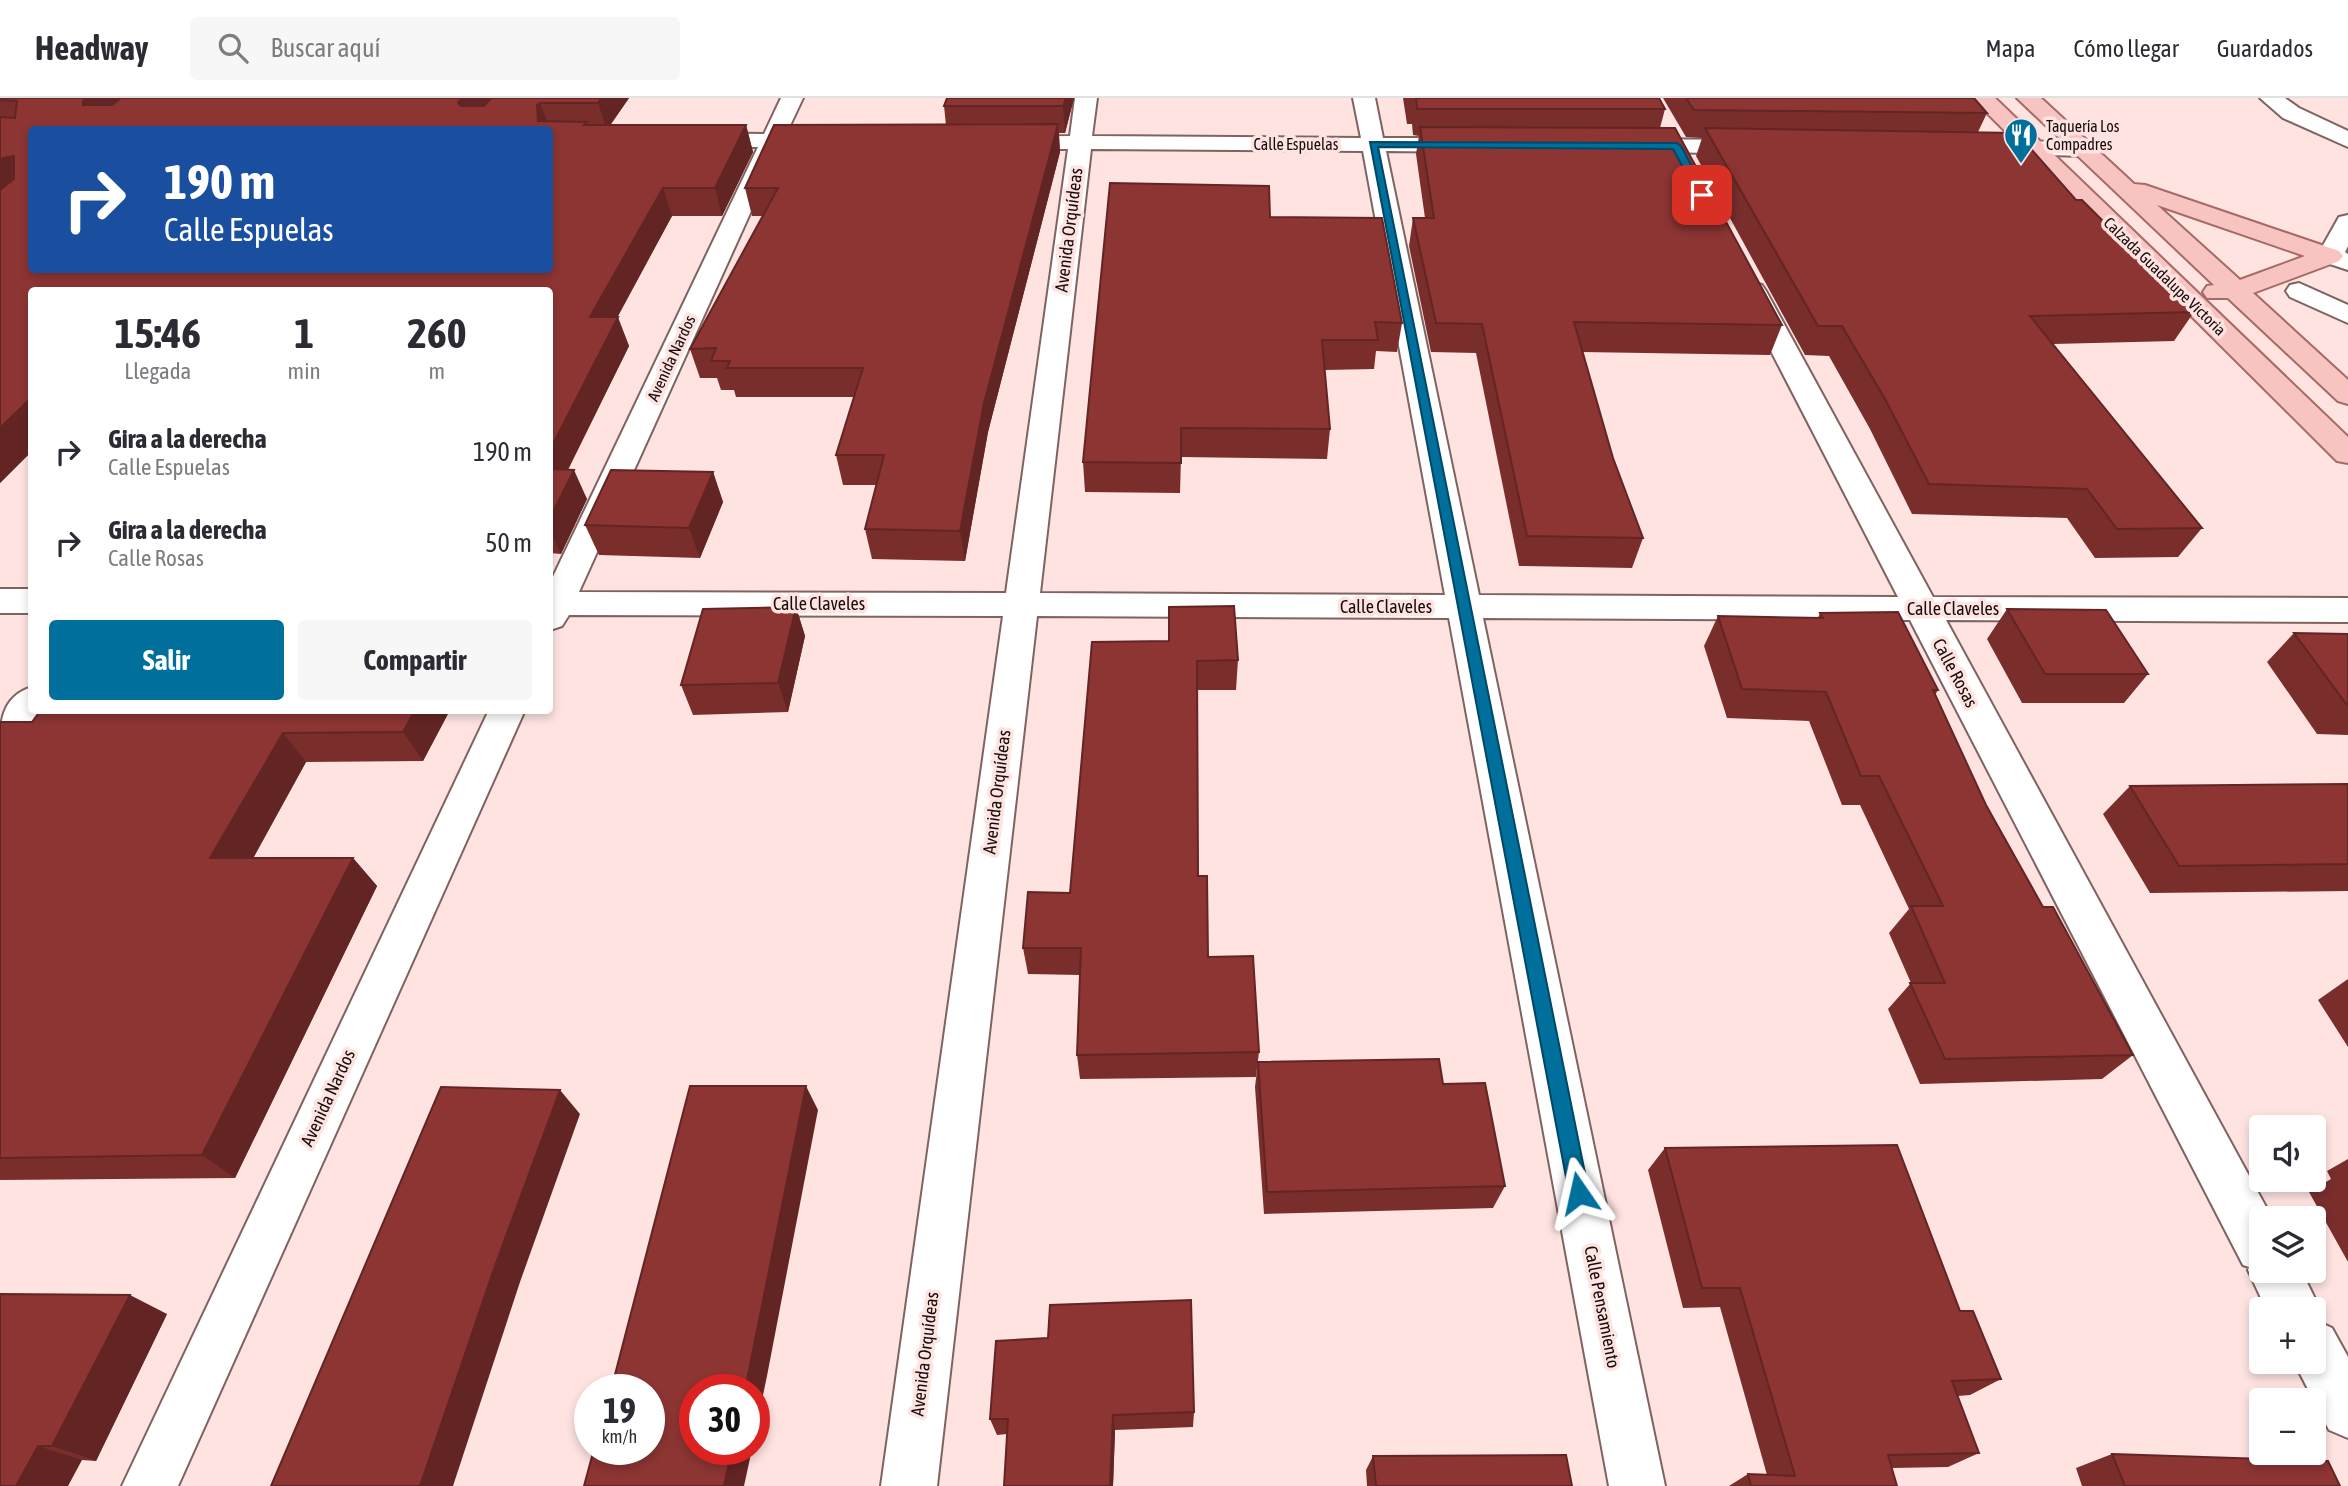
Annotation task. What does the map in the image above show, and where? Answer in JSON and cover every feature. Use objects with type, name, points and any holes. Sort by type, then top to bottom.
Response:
[{"type":"main road","name":"Calzada Guadalupe Victoria","points":[[1983,98],[2348,454]]},
{"type":"main road","points":[[2028,98],[2348,395]]},
{"type":"main road","points":[[2121,184],[2339,259]]},
{"type":"main road","points":[[2128,240],[2179,237],[2339,259]]},
{"type":"main road","points":[[2183,294],[2236,290],[2339,259]]},
{"type":"main road","points":[[2268,320],[2339,259]]},
{"type":"street","name":"Avenida Nardos","points":[[553,606],[792,98]]},
{"type":"street","name":"Avenida Orquídeas","points":[[909,1486],[1086,98]]},
{"type":"street","name":"Calle Pensamiento","points":[[1364,98],[1637,1486]]},
{"type":"street","points":[[2271,98],[2291,113],[2348,140]]},
{"type":"street","points":[[1658,110],[1696,183]]},
{"type":"street","points":[[675,140],[842,141]]},
{"type":"street","name":"Calle Espuelas","points":[[982,142],[1497,145]]},
{"type":"street","points":[[1608,146],[1773,147]]},
{"type":"street","points":[[1979,148],[2084,149]]},
{"type":"street","points":[[2339,259],[2348,222]]},
{"type":"street","name":"Calle Rosas","points":[[1741,268],[2249,1225]]},
{"type":"street","points":[[2299,291],[2348,315]]},
{"type":"street","points":[[0,601],[28,601]]},
{"type":"street","name":"Calle Claveles","points":[[553,608],[1021,605],[2348,610]]},
{"type":"street","points":[[0,740],[28,705]]},
{"type":"street","name":"Avenida Nardos","points":[[150,1486],[505,714]]},
{"type":"street","points":[[2326,1369],[2348,1411]]},
{"type":"building","points":[[0,98],[87,98],[83,105],[112,105],[121,98],[462,98],[458,103],[461,106],[484,106],[491,98],[601,98],[598,103],[540,103],[537,105],[538,121],[587,122],[584,125],[746,125],[715,188],[663,188],[590,317],[618,317],[553,444],[553,287],[28,287],[28,401],[0,428],[0,190],[14,179],[14,156],[0,160],[0,117],[15,118],[17,101]]},
{"type":"building","points":[[947,98],[1066,98],[1063,106],[944,106]]},
{"type":"building","points":[[1416,98],[1659,98],[1665,109],[1417,109]]},
{"type":"building","points":[[1686,98],[1974,98],[1987,113],[1694,110]]},
{"type":"building","points":[[1058,124],[984,403],[960,531],[865,529],[884,455],[836,455],[863,368],[727,368],[730,361],[711,361],[716,348],[690,349],[778,188],[745,188],[774,125]]},
{"type":"building","points":[[1420,127],[1675,128],[1782,325],[1574,322],[1613,458],[1643,538],[1527,536],[1482,324],[1436,323],[1413,218],[1434,218]]},
{"type":"building","points":[[1705,128],[2017,133],[2076,200],[2082,200],[2194,312],[2030,316],[2202,528],[2117,529],[2087,489],[1929,484],[1885,399],[1842,326],[1818,326]]},
{"type":"building","points":[[1110,183],[1269,186],[1270,217],[1382,218],[1402,323],[1375,322],[1378,340],[1322,340],[1330,429],[1181,428],[1181,463],[1083,462]]},
{"type":"building","points":[[553,469],[574,470],[553,512]]},
{"type":"building","points":[[611,470],[713,472],[689,528],[585,525]]},
{"type":"building","points":[[1234,606],[1238,660],[1197,661],[1198,876],[1207,876],[1208,957],[1253,956],[1259,1052],[1077,1055],[1081,948],[1023,948],[1028,892],[1070,893],[1092,642],[1169,641],[1169,607]]},
{"type":"building","points":[[796,607],[778,683],[681,685],[703,609]]},
{"type":"building","points":[[2007,609],[2106,610],[2148,674],[2045,674]]},
{"type":"building","points":[[1898,612],[1938,690],[1933,690],[1986,805],[2043,907],[2053,907],[2133,1055],[1945,1059],[1910,983],[1945,983],[1911,906],[1943,906],[1879,776],[1861,776],[1826,692],[1742,689],[1718,616],[1823,618],[1820,613]]},
{"type":"building","points":[[2294,633],[2348,634],[2348,705],[2347,705]]},
{"type":"building","points":[[38,714],[413,714],[403,732],[283,733],[210,858],[353,858],[202,1155],[0,1158],[0,722],[32,722]]},
{"type":"building","points":[[2348,784],[2348,864],[2179,866],[2130,786]]},
{"type":"building","points":[[1439,1059],[1443,1084],[1485,1083],[1505,1186],[1267,1192],[1258,1062]]},
{"type":"building","points":[[690,1086],[806,1086],[748,1374],[679,1374],[679,1465],[729,1465],[724,1486],[584,1486],[590,1465],[665,1465],[665,1374],[615,1374]]},
{"type":"building","points":[[441,1087],[560,1090],[496,1263],[420,1486],[271,1486]]},
{"type":"building","points":[[1897,1145],[1960,1311],[1973,1311],[2001,1379],[1952,1381],[1979,1453],[1888,1455],[1897,1486],[1751,1486],[1748,1474],[1795,1476],[1740,1288],[1702,1288],[1665,1148]]},
{"type":"building","points":[[0,1294],[130,1295],[52,1446],[38,1446],[16,1486],[0,1486]]},
{"type":"building","points":[[1191,1300],[1194,1412],[1113,1415],[1110,1486],[1004,1486],[1008,1419],[990,1419],[996,1341],[1048,1338],[1050,1305]]},
{"type":"building","points":[[2112,1454],[2249,1458],[2249,1465],[2326,1465],[2328,1461],[2340,1486],[2125,1486]]},
{"type":"building","points":[[1566,1455],[1572,1486],[1376,1486],[1373,1456]]},
{"type":"place","name":"Taquería Los Compadres","points":[[2021,165]]},
{"type":"route","points":[[1579,1193],[1373,144],[1677,146],[1702,195]]}]
